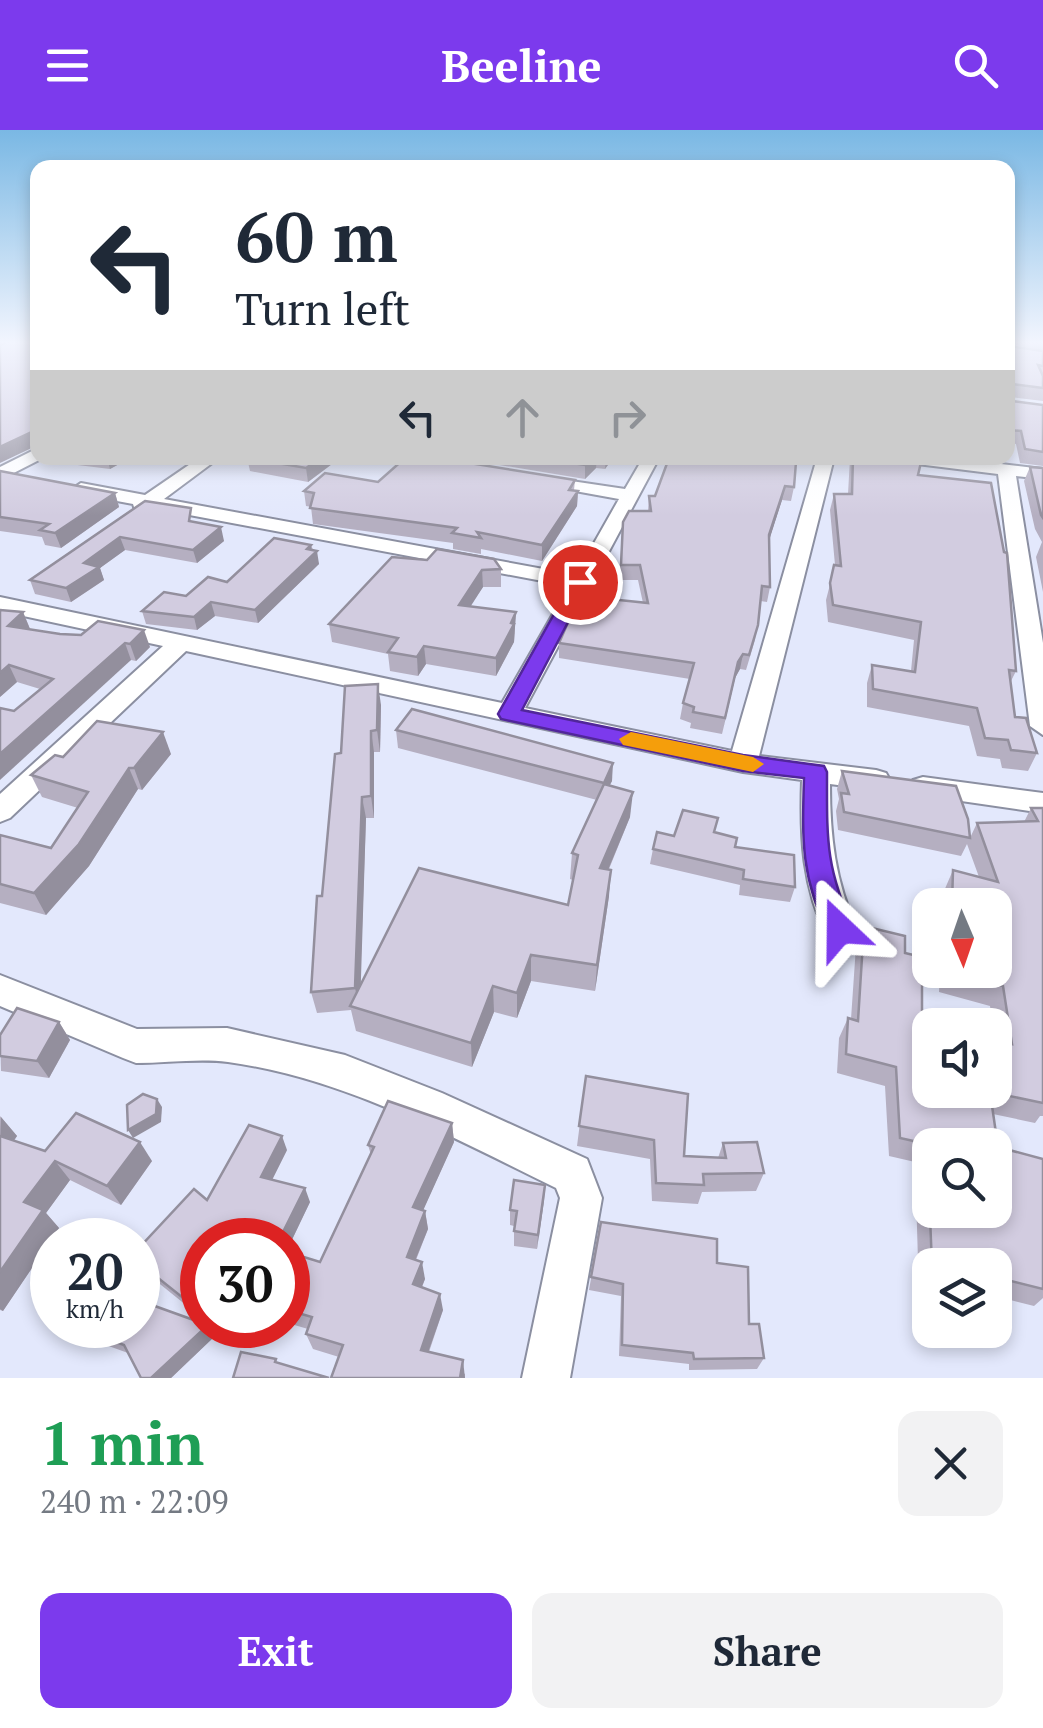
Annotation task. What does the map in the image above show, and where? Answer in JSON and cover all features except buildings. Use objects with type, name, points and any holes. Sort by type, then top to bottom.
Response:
[{"type":"street","points":[[0,476],[30,458]]},
{"type":"street","points":[[120,522],[200,465]]},
{"type":"street","points":[[509,714],[647,465]]},
{"type":"street","points":[[743,763],[824,465]]},
{"type":"street","points":[[971,465],[1043,474]]},
{"type":"street","points":[[1006,469],[1043,726]]},
{"type":"street","points":[[0,476],[29,480]]},
{"type":"street","points":[[519,476],[629,495]]},
{"type":"street","points":[[61,485],[580,582]]},
{"type":"street","points":[[0,604],[30,584]]},
{"type":"street","points":[[0,604],[743,763],[1043,803]]},
{"type":"street","points":[[0,811],[183,641]]},
{"type":"street","points":[[816,772],[814,852],[822,889],[840,929]]},
{"type":"street","points":[[0,990],[136,1046],[227,1044],[346,1073],[428,1106],[572,1174],[581,1198],[546,1378]]},
{"type":"slow traffic","points":[[631,739],[753,764]]},
{"type":"route","points":[[580,582],[509,714],[743,763],[816,772],[814,852],[822,889],[840,929]]}]
